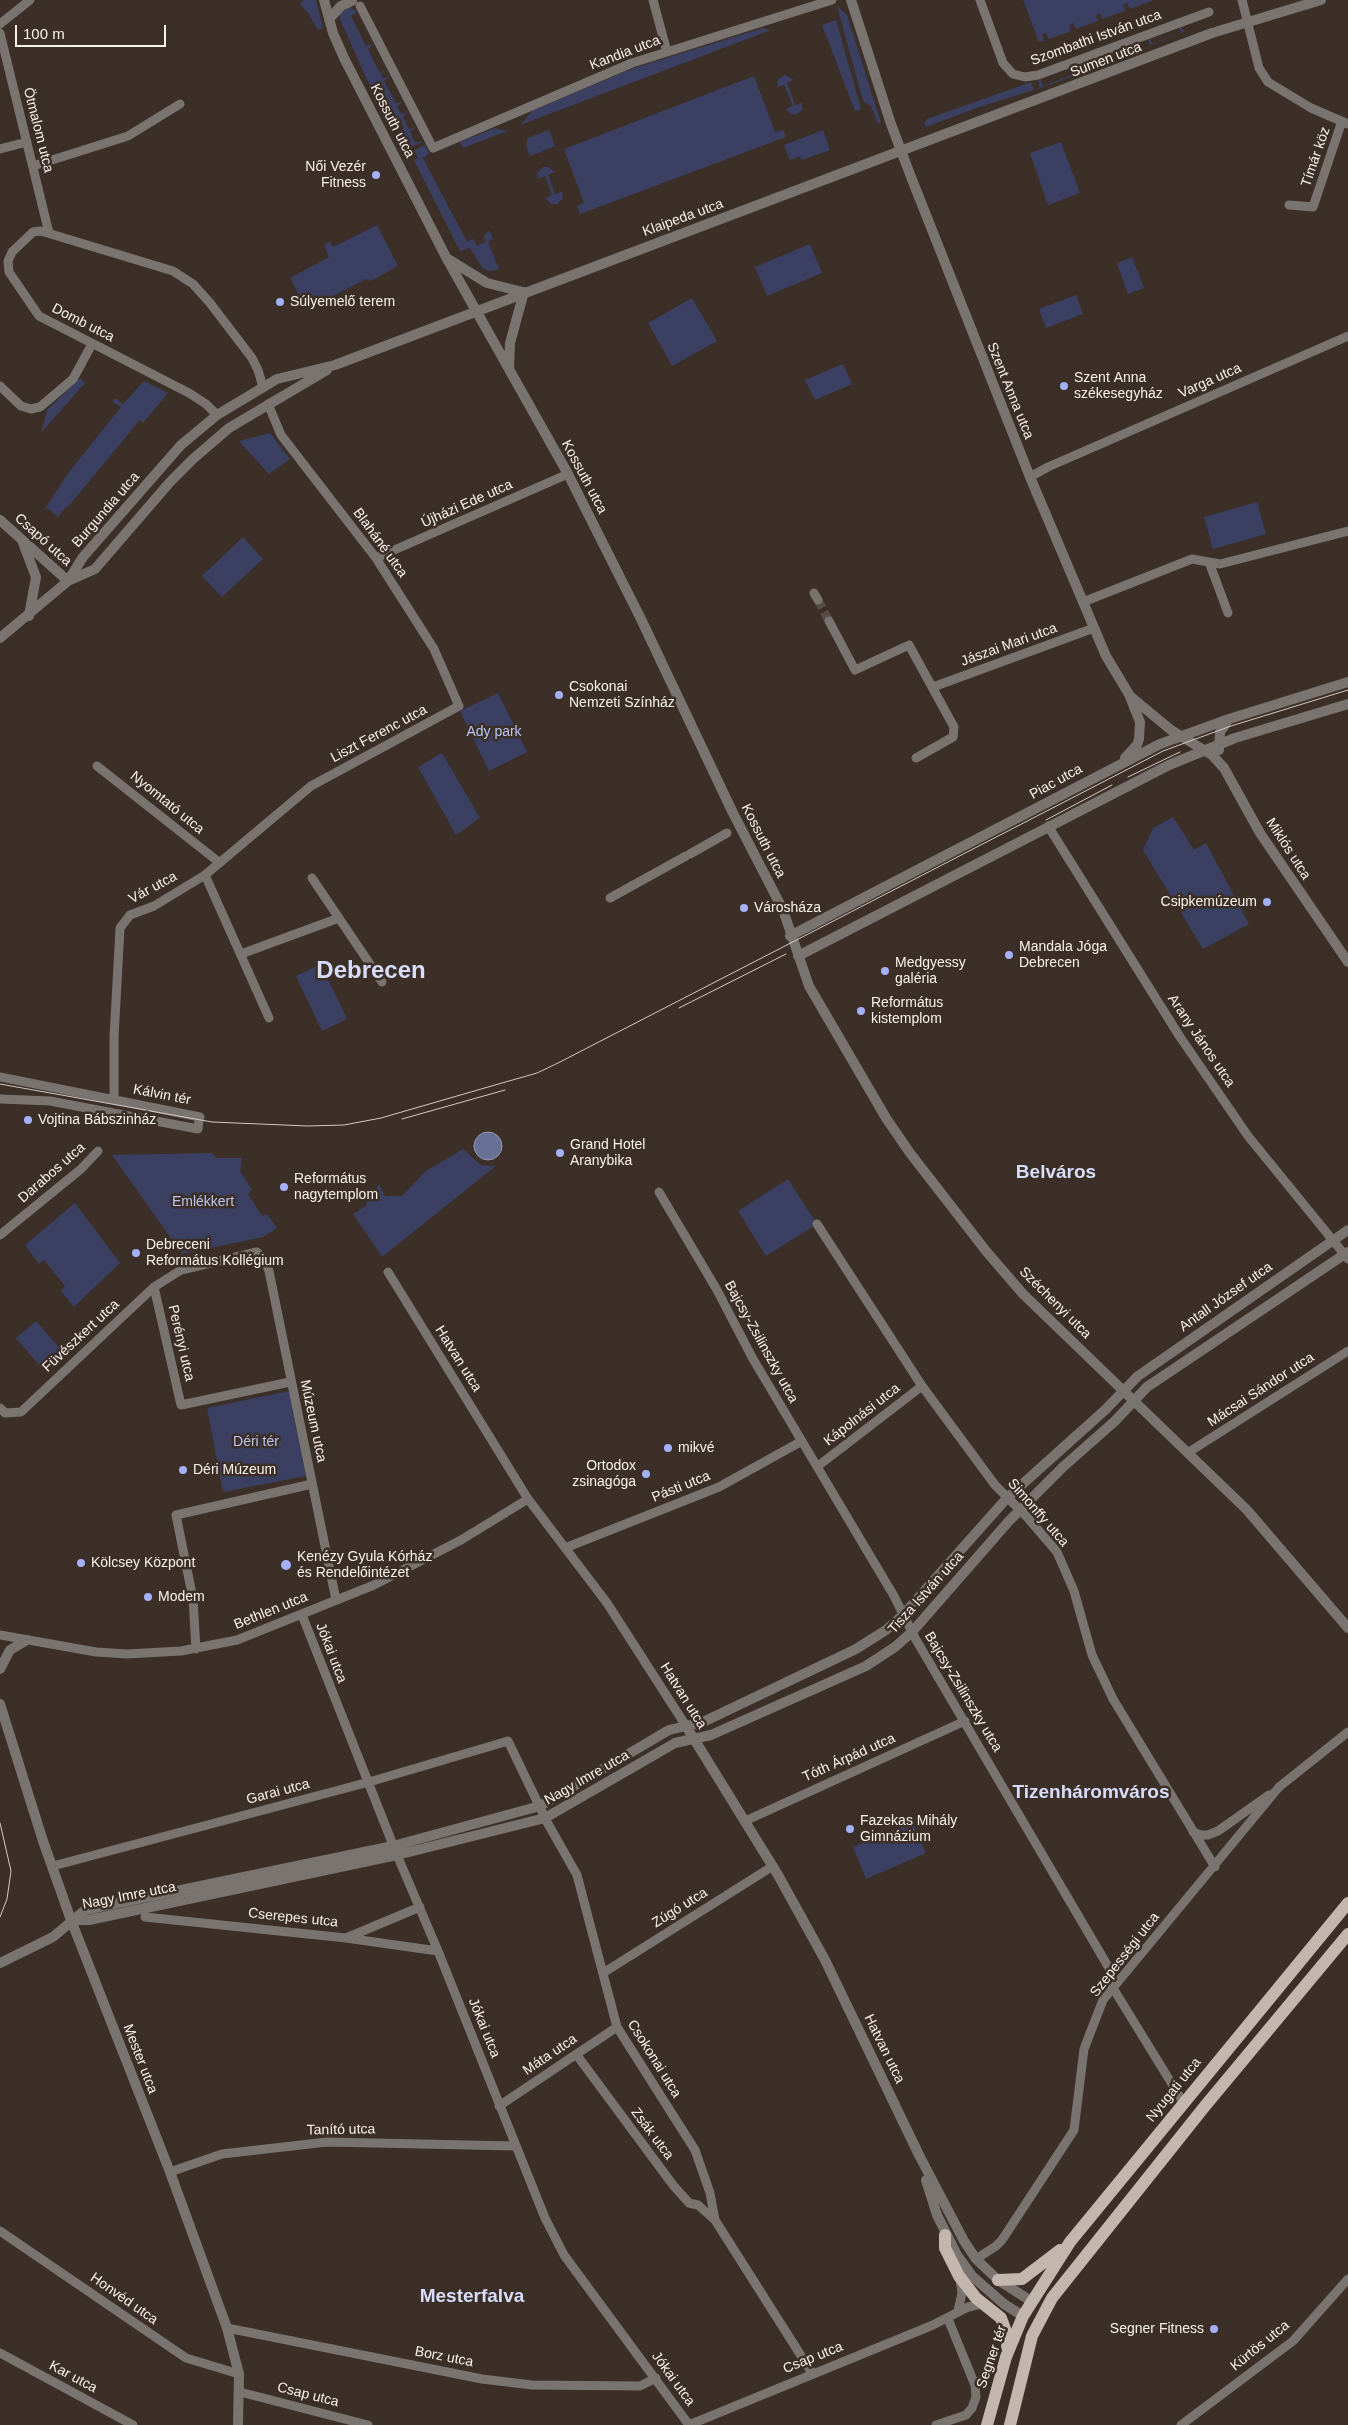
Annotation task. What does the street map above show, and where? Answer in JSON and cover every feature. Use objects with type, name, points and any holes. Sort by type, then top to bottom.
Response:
[{"type":"main road","name":"Nyugati utca","points":[[1031,2301],[1070,2242],[1183,2102],[1348,1904]]},
{"type":"main road","points":[[1010,2425],[1022,2370],[1036,2324],[1045,2309],[1095,2242],[1348,1934]]},
{"type":"main road","points":[[945,2235],[946,2248],[951,2263],[959,2276],[967,2288],[1001,2318],[1006,2327],[1008,2337],[1006,2357]]},
{"type":"main road","points":[[998,2280],[1022,2279],[1070,2242]]},
{"type":"main road","points":[[1031,2301],[1045,2309]]},
{"type":"main road","name":"Segner tér","points":[[987,2425],[1006,2357],[1031,2301]]},
{"type":"main road","points":[[1023,2316],[1036,2324]]},
{"type":"street","points":[[0,24],[30,0]]},
{"type":"street","name":"Kossuth utca","points":[[324,0],[344,58],[447,259],[568,474],[640,617],[732,811],[783,910],[798,956]]},
{"type":"street","points":[[654,0],[667,52]]},
{"type":"street","name":"Kandia utca","points":[[433,148],[627,65],[832,0]]},
{"type":"street","name":"Szent Anna utca","points":[[851,0],[902,152],[1030,477],[1106,656],[1130,696],[1182,736],[1206,750]]},
{"type":"street","name":"Szombathi István utca","points":[[980,0],[1003,63],[1013,74],[1025,77],[1038,75],[1209,12]]},
{"type":"street","points":[[1242,0],[1259,68],[1268,82],[1311,108],[1345,122]]},
{"type":"street","name":"Sumen utca","points":[[902,152],[1247,22],[1322,0]]},
{"type":"street","points":[[329,19],[338,8],[354,3]]},
{"type":"street","name":"Kossuth utca","points":[[354,3],[433,148]]},
{"type":"street","name":"Ötmalom utca","points":[[0,33],[49,233]]},
{"type":"street","points":[[33,166],[128,136],[180,104]]},
{"type":"street","name":"Tímár köz","points":[[1289,205],[1313,207],[1345,122]]},
{"type":"street","points":[[0,149],[27,142]]},
{"type":"street","name":"Klaipeda utca","points":[[475,311],[902,152]]},
{"type":"street","name":"Domb utca","points":[[49,233],[35,232],[14,249],[8,261],[9,272],[39,316],[189,393],[206,404],[216,415]]},
{"type":"street","points":[[49,233],[160,266],[192,284],[210,303],[248,352],[257,367],[268,404]]},
{"type":"street","points":[[447,259],[487,283],[524,292],[510,343],[509,371]]},
{"type":"street","name":"Burgundia utca","points":[[68,581],[83,556],[182,445],[216,415],[278,379],[335,365],[475,311]]},
{"type":"street","name":"Varga utca","points":[[1030,477],[1048,466],[1348,336]]},
{"type":"street","points":[[0,386],[21,406],[31,409],[40,407],[73,379],[92,344]]},
{"type":"street","name":"Burgundia utca","points":[[68,581],[95,569],[193,459],[229,428],[335,365]]},
{"type":"street","name":"Blaháné utca","points":[[268,404],[281,435],[376,558],[434,649],[460,706]]},
{"type":"street","name":"Újházi Ede utca","points":[[376,558],[568,474]]},
{"type":"street","name":"Csapó utca","points":[[0,520],[68,581]]},
{"type":"street","points":[[1084,602],[1192,559],[1220,564],[1348,531]]},
{"type":"street","points":[[22,539],[36,573],[35,591],[29,616]]},
{"type":"street","points":[[1208,562],[1228,613]]},
{"type":"street","points":[[0,638],[29,616],[68,581]]},
{"type":"street","points":[[829,621],[855,670],[909,645],[954,727],[953,737],[916,758]]},
{"type":"street","name":"Jászai Mari utca","points":[[933,687],[1094,628]]},
{"type":"street","name":"Piac utca","points":[[790,936],[1014,821],[1120,763],[1182,736],[1229,719],[1348,682]]},
{"type":"street","points":[[1120,763],[1137,745],[1139,739],[1140,722],[1130,696]]},
{"type":"street","points":[[798,956],[1145,776],[1218,745],[1348,704]]},
{"type":"street","name":"Liszt Ferenc utca","points":[[311,786],[460,706]]},
{"type":"street","points":[[1224,768],[1218,745],[1220,732],[1229,719]]},
{"type":"street","name":"Miklós utca","points":[[1206,750],[1224,768],[1260,833],[1348,962]]},
{"type":"street","name":"Nyomtató utca","points":[[97,766],[220,863]]},
{"type":"street","name":"Vár utca","points":[[114,1099],[114,1037],[120,928],[130,916],[154,906],[205,875],[311,786]]},
{"type":"street","name":"Arany János utca","points":[[1048,826],[1180,1037],[1248,1136],[1332,1240],[1347,1255]]},
{"type":"street","points":[[610,898],[726,833]]},
{"type":"street","points":[[205,875],[269,1018]]},
{"type":"street","points":[[312,878],[382,982]]},
{"type":"street","points":[[241,954],[339,918]]},
{"type":"street","name":"Széchenyi utca","points":[[798,956],[809,986],[837,1036],[910,1152],[986,1250],[1023,1294],[1247,1510],[1348,1628]]},
{"type":"street","name":"Kálvin tér","points":[[0,1099],[36,1100],[198,1129],[200,1117],[2,1078]]},
{"type":"street","name":"Darabos utca","points":[[0,1235],[81,1169],[98,1151]]},
{"type":"street","name":"Bajcsy-Zsilinszky utca","points":[[659,1192],[717,1290],[753,1359],[818,1466],[912,1632],[1110,1968],[1113,1988],[1183,2102]]},
{"type":"street","name":"Simonffy utca","points":[[817,1224],[922,1386],[1006,1498],[1056,1552],[1074,1591],[1092,1655],[1113,1699],[1215,1867]]},
{"type":"street","name":"Antall József utca","points":[[1124,1391],[1146,1370],[1348,1230]]},
{"type":"street","name":"Füvészkert utca","points":[[0,1408],[5,1413],[21,1412],[154,1287],[181,1270],[257,1252]]},
{"type":"street","name":"Múzeum utca","points":[[257,1252],[265,1261],[269,1271],[290,1382],[336,1600]]},
{"type":"street","points":[[1134,1401],[1147,1387],[1347,1255]]},
{"type":"street","name":"Hatvan utca","points":[[388,1272],[528,1499],[612,1611],[773,1866],[825,1960],[955,2225],[976,2258],[998,2280],[1031,2301]]},
{"type":"street","name":"Perényi utca","points":[[154,1287],[181,1405],[290,1382]]},
{"type":"street","name":"Mácsai Sándor utca","points":[[1189,1452],[1348,1351]]},
{"type":"street","name":"Kápolnási utca","points":[[818,1466],[922,1386]]},
{"type":"street","name":"Tisza István utca","points":[[686,1726],[703,1722],[856,1649],[886,1630],[903,1615],[1006,1498],[1124,1391]]},
{"type":"street","name":"Tisza István utca","points":[[694,1739],[711,1735],[866,1666],[895,1647],[912,1632],[1019,1510],[1134,1401]]},
{"type":"street","name":"Pásti utca","points":[[565,1548],[720,1487],[802,1441]]},
{"type":"street","points":[[196,1649],[193,1628],[193,1599],[176,1515],[312,1484]]},
{"type":"street","name":"Bethlen utca","points":[[0,1635],[96,1652],[154,1653],[196,1649],[236,1640],[374,1586],[461,1540],[528,1499]]},
{"type":"street","name":"Jókai utca","points":[[302,1614],[395,1850],[438,1951],[545,2218],[564,2255],[689,2425]]},
{"type":"street","points":[[0,1669],[10,1650],[27,1640]]},
{"type":"street","name":"Mester utca","points":[[0,1704],[71,1920],[170,2172],[227,2328],[239,2374],[238,2425]]},
{"type":"street","name":"Tóth Árpád utca","points":[[745,1821],[965,1721]]},
{"type":"street","name":"Nagy Imre utca","points":[[395,1850],[540,1806],[669,1730],[686,1726]]},
{"type":"street","name":"Szepességi utca","points":[[1193,1832],[1208,1835],[1218,1830],[1279,1787],[1348,1732]]},
{"type":"street","name":"Nagy Imre utca","points":[[71,1920],[89,1920],[395,1850],[545,1818],[675,1744],[694,1739]]},
{"type":"street","name":"Garai utca","points":[[53,1866],[369,1782],[508,1741]]},
{"type":"street","name":"Csokonai utca","points":[[508,1741],[545,1818],[577,1875],[617,2027],[695,2150],[710,2193],[715,2220],[812,2373]]},
{"type":"street","name":"Szepességi utca","points":[[976,2258],[996,2246],[1002,2240],[1074,2130],[1084,2048],[1104,2000],[1279,1787]]},
{"type":"street","name":"Zúgó utca","points":[[603,1973],[773,1866]]},
{"type":"street","points":[[346,1938],[420,1907]]},
{"type":"street","name":"Cserepes utca","points":[[145,1917],[346,1938],[438,1951]]},
{"type":"street","points":[[0,1963],[53,1937],[71,1920]]},
{"type":"street","name":"Máta utca","points":[[499,2106],[617,2027]]},
{"type":"street","name":"Zsák utca","points":[[576,2054],[673,2185],[689,2203],[698,2205],[715,2220]]},
{"type":"street","name":"Tanító utca","points":[[170,2172],[222,2154],[327,2142],[516,2146]]},
{"type":"street","name":"Hatvan utca","points":[[919,2155],[945,2235],[972,2276],[1004,2304],[1023,2316]]},
{"type":"street","name":"Honvéd utca","points":[[0,2230],[186,2358],[239,2374]]},
{"type":"street","points":[[958,2311],[962,2293],[959,2276]]},
{"type":"street","name":"Kürtös utca","points":[[1181,2425],[1293,2341],[1348,2279]]},
{"type":"street","name":"Segner tér","points":[[936,2425],[966,2415],[972,2408],[976,2397],[975,2385],[948,2318],[958,2311],[975,2305],[987,2306]]},
{"type":"street","name":"Csap utca","points":[[689,2425],[948,2318]]},
{"type":"street","name":"Borz utca","points":[[227,2328],[482,2379],[516,2383],[640,2386],[656,2378]]},
{"type":"street","name":"Kar utca","points":[[0,2353],[133,2425]]},
{"type":"street","name":"Csap utca","points":[[240,2392],[368,2425]]},
{"type":"green space","points":[[304,0],[316,0],[323,28],[318,30],[309,14],[300,4]]},
{"type":"green space","points":[[1023,0],[1152,1],[1130,9],[1127,3],[1123,5],[1125,11],[1102,19],[1100,13],[1096,15],[1098,21],[1076,29],[1073,23],[1069,25],[1071,31],[1049,39],[1046,33],[1042,35],[1044,41],[1039,42]]},
{"type":"green space","points":[[837,6],[847,15],[881,123],[878,124],[871,106],[863,101]]},
{"type":"green space","points":[[350,7],[356,11],[351,16],[366,46],[373,44],[368,49],[380,73],[386,70],[381,74],[383,78],[390,77],[384,81],[396,103],[403,102],[397,106],[401,114],[408,112],[403,117],[409,129],[416,127],[410,132],[415,142],[423,142],[408,148],[402,130],[404,128],[398,117],[395,118],[388,106],[385,107],[367,80],[340,19],[340,13]]},
{"type":"green space","points":[[836,20],[861,109],[855,111],[822,25]]},
{"type":"green space","points":[[1212,21],[1057,82],[1035,90],[1040,87],[1038,80],[1040,79],[1043,86],[1079,72],[1076,65],[1078,65],[1081,72],[1109,61],[1107,54],[1109,53],[1112,60],[1123,56],[1121,49],[1125,55],[1150,45],[1148,39],[1150,38],[1152,44],[1181,33],[1179,27],[1184,32]]},
{"type":"green space","points":[[763,28],[771,30],[520,125],[532,111],[631,69]]},
{"type":"green space","points":[[785,75],[794,80],[787,83],[795,105],[802,103],[802,110],[796,115],[791,114],[786,109],[793,106],[784,85],[777,87],[778,79]]},
{"type":"green space","points":[[754,76],[775,132],[783,130],[786,137],[580,214],[577,206],[584,203],[564,149]]},
{"type":"green space","points":[[1031,82],[1034,90],[982,106],[926,127],[924,123],[927,119]]},
{"type":"green space","points":[[495,128],[507,131],[463,148],[460,142]]},
{"type":"green space","points":[[549,130],[555,146],[530,156],[526,145],[528,138]]},
{"type":"green space","points":[[823,130],[830,150],[802,160],[800,156],[790,160],[784,145]]},
{"type":"green space","points":[[1061,142],[1080,193],[1048,205],[1030,153]]},
{"type":"green space","points":[[425,145],[429,154],[423,158],[467,242],[473,239],[477,246],[485,242],[484,236],[489,230],[493,239],[488,242],[499,269],[491,271],[483,269],[470,248],[460,251],[414,160],[418,158],[415,152],[410,152]]},
{"type":"green space","points":[[543,167],[549,167],[555,172],[548,175],[555,194],[562,192],[563,198],[557,204],[551,204],[545,198],[552,195],[545,176],[538,179],[537,173]]},
{"type":"green space","points":[[377,225],[398,266],[371,281],[366,279],[307,310],[290,278],[329,257],[324,245],[330,242],[333,247]]},
{"type":"green space","points":[[810,244],[822,273],[767,296],[755,267]]},
{"type":"green space","points":[[1132,257],[1144,288],[1128,294],[1117,263]]},
{"type":"green space","points":[[1076,295],[1083,314],[1046,328],[1039,309]]},
{"type":"green space","points":[[692,298],[717,341],[672,366],[648,323]]},
{"type":"green space","points":[[843,364],[852,384],[815,400],[805,380]]},
{"type":"green space","points":[[80,378],[85,383],[41,433],[47,410]]},
{"type":"green space","points":[[144,381],[168,393],[143,423],[140,420],[58,517],[47,508],[44,510],[69,472],[121,407],[112,401],[115,398],[123,404]]},
{"type":"green space","points":[[270,433],[290,459],[269,474],[239,441]]},
{"type":"green space","points":[[1257,502],[1266,534],[1213,549],[1204,517]]},
{"type":"green space","points":[[243,537],[263,559],[222,597],[202,576]]},
{"type":"green space","name":"Ady park","points":[[498,693],[527,752],[489,771],[460,711]]},
{"type":"green space","points":[[442,753],[480,818],[456,835],[418,767]]},
{"type":"green space","points":[[1173,817],[1194,850],[1206,843],[1249,924],[1203,949],[1143,850],[1153,828]]},
{"type":"green space","points":[[321,964],[347,1019],[322,1031],[296,976]]},
{"type":"green space","points":[[463,1149],[481,1165],[496,1166],[382,1257],[353,1214],[367,1205],[366,1202],[379,1184],[385,1196],[402,1196],[426,1171]]},
{"type":"green space","name":"Emlékkert","points":[[212,1153],[216,1158],[242,1158],[240,1171],[252,1190],[248,1194],[262,1216],[267,1214],[277,1228],[263,1237],[182,1254],[112,1155]]},
{"type":"green space","points":[[788,1179],[817,1224],[766,1256],[738,1211]]},
{"type":"green space","points":[[75,1203],[120,1263],[74,1307],[61,1291],[65,1286],[44,1260],[39,1264],[25,1245]]},
{"type":"green space","points":[[36,1321],[65,1354],[45,1372],[16,1338]]},
{"type":"green space","name":"Déri tér","points":[[289,1391],[306,1476],[223,1492],[207,1408]]},
{"type":"green space","points":[[912,1822],[926,1853],[866,1879],[853,1847]]},
{"type":"shaded area","points":[[488,1132],[498,1136],[502,1146],[498,1156],[488,1160],[478,1156],[474,1146],[478,1136]]},
{"type":"tunnel","points":[[818,600],[829,621]]},
{"type":"tram line","points":[[0,1084],[212,1122],[308,1126],[344,1125],[381,1118],[537,1073],[1163,751],[1231,726],[1348,690]]},
{"type":"tram line","points":[[1128,777],[1180,752]]},
{"type":"tram line","points":[[1046,820],[1112,785]]},
{"type":"tram line","points":[[679,1008],[786,954]]},
{"type":"tram line","points":[[402,1119],[505,1090]]},
{"type":"tram line","points":[[0,1823],[11,1871],[7,1899],[0,1917]]},
{"type":"place","name":"Női Vezér Fitness","points":[[376,175]]},
{"type":"place","name":"Súlyemelő terem","points":[[280,302]]},
{"type":"place","name":"Szent Anna székesegyház","points":[[1064,386]]},
{"type":"place","name":"Csokonai Nemzeti Színház","points":[[559,695]]},
{"type":"place","name":"Csipkemúzeum","points":[[1267,902]]},
{"type":"place","name":"Városháza","points":[[744,908]]},
{"type":"place","name":"Mandala Jóga Debrecen","points":[[1009,955]]},
{"type":"place","name":"Medgyessy galéria","points":[[885,971]]},
{"type":"place","name":"Református kistemplom","points":[[861,1011]]},
{"type":"place","name":"Vojtina Bábszinház","points":[[28,1120]]},
{"type":"place","name":"Grand Hotel Aranybika","points":[[560,1153]]},
{"type":"place","name":"Református nagytemplom","points":[[284,1187]]},
{"type":"place","name":"Debreceni Református Kollégium","points":[[136,1253]]},
{"type":"place","name":"mikvé","points":[[668,1448]]},
{"type":"place","name":"Déri Múzeum","points":[[183,1470]]},
{"type":"place","name":"Ortodox zsinagóga","points":[[646,1474]]},
{"type":"place","name":"Kölcsey Központ","points":[[81,1563]]},
{"type":"place","name":"Kenézy Gyula Kórház és Rendelőintézet","points":[[286,1565]]},
{"type":"place","name":"Modem","points":[[148,1597]]},
{"type":"place","name":"Fazekas Mihály Gimnázium","points":[[850,1829]]},
{"type":"place","name":"Segner Fitness","points":[[1214,2329]]},
{"type":"district","name":"Debrecen","points":[[371,971]]},
{"type":"district","name":"Belváros","points":[[1056,1173]]},
{"type":"district","name":"Tizenháromváros","points":[[1091,1793]]},
{"type":"district","name":"Mesterfalva","points":[[472,2297]]}]
